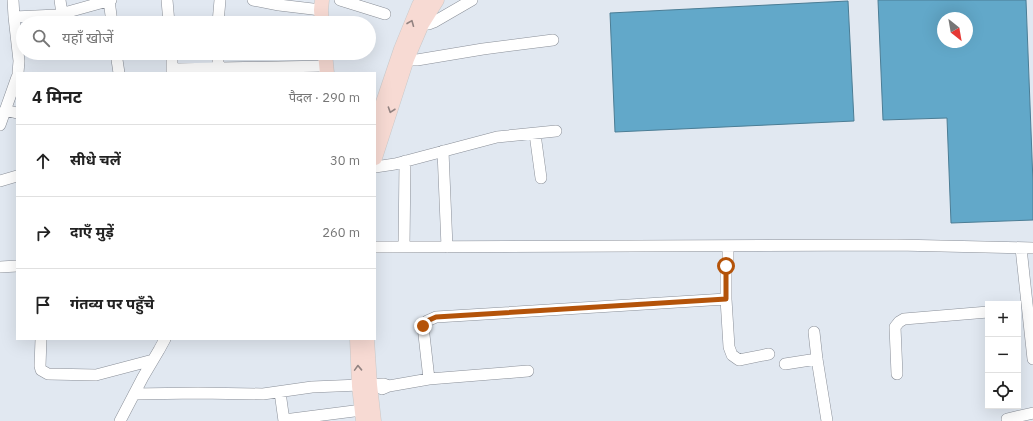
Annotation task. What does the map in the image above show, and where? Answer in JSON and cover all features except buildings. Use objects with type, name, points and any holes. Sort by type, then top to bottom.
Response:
[{"type":"main road","points":[[376,154],[403,58],[419,5],[422,0]]},
{"type":"main road","points":[[376,124],[403,58],[437,0]]},
{"type":"main road","points":[[357,340],[374,421]]},
{"type":"main road","points":[[362,415],[366,386],[367,340]]},
{"type":"street","points":[[13,0],[16,35]]},
{"type":"street","points":[[60,0],[62,14]]},
{"type":"street","points":[[51,16],[110,0],[111,16]]},
{"type":"street","points":[[167,0],[168,16]]},
{"type":"street","points":[[219,16],[220,0]]},
{"type":"street","points":[[253,0],[322,11]]},
{"type":"street","points":[[340,0],[385,14]]},
{"type":"street","points":[[422,24],[434,22],[472,0]]},
{"type":"street","points":[[403,58],[417,60],[483,49],[554,40]]},
{"type":"street","points":[[18,72],[19,60]]},
{"type":"street","points":[[117,60],[119,72]]},
{"type":"street","points":[[172,60],[172,71],[326,64]]},
{"type":"street","points":[[0,125],[16,80]]},
{"type":"street","points":[[5,110],[16,113]]},
{"type":"street","points":[[376,167],[405,161],[497,137],[556,131]]},
{"type":"street","points":[[535,134],[541,178]]},
{"type":"street","points":[[443,151],[447,247]]},
{"type":"street","points":[[404,247],[405,161]]},
{"type":"street","points":[[0,181],[16,176]]},
{"type":"street","points":[[376,247],[897,245],[1033,248]]},
{"type":"street","points":[[725,246],[728,263],[726,266],[726,299],[729,347],[732,355],[738,360],[769,354]]},
{"type":"street","points":[[1021,248],[1023,309],[1033,360]]},
{"type":"street","points":[[0,267],[16,266]]},
{"type":"street","points":[[429,379],[423,326],[427,321],[436,317],[726,299]]},
{"type":"street","points":[[897,374],[895,327],[899,322],[904,320],[985,312]]},
{"type":"street","points":[[814,332],[817,359],[828,421]]},
{"type":"street","points":[[41,340],[40,366],[41,370],[48,374],[96,375],[153,360]]},
{"type":"street","points":[[120,421],[164,340]]},
{"type":"street","points":[[785,364],[817,359]]},
{"type":"street","points":[[134,394],[257,394],[312,387],[366,386],[384,384],[389,386],[429,379],[528,371]]},
{"type":"street","points":[[280,392],[284,421],[362,415]]},
{"type":"street","points":[[1007,420],[1033,413]]},
{"type":"water","points":[[878,0],[1026,0],[1033,220],[951,223],[947,118],[883,120]]},
{"type":"water","points":[[848,1],[854,121],[615,132],[610,13]]},
{"type":"route","points":[[423,326],[427,321],[436,317],[726,299],[726,266]]}]
